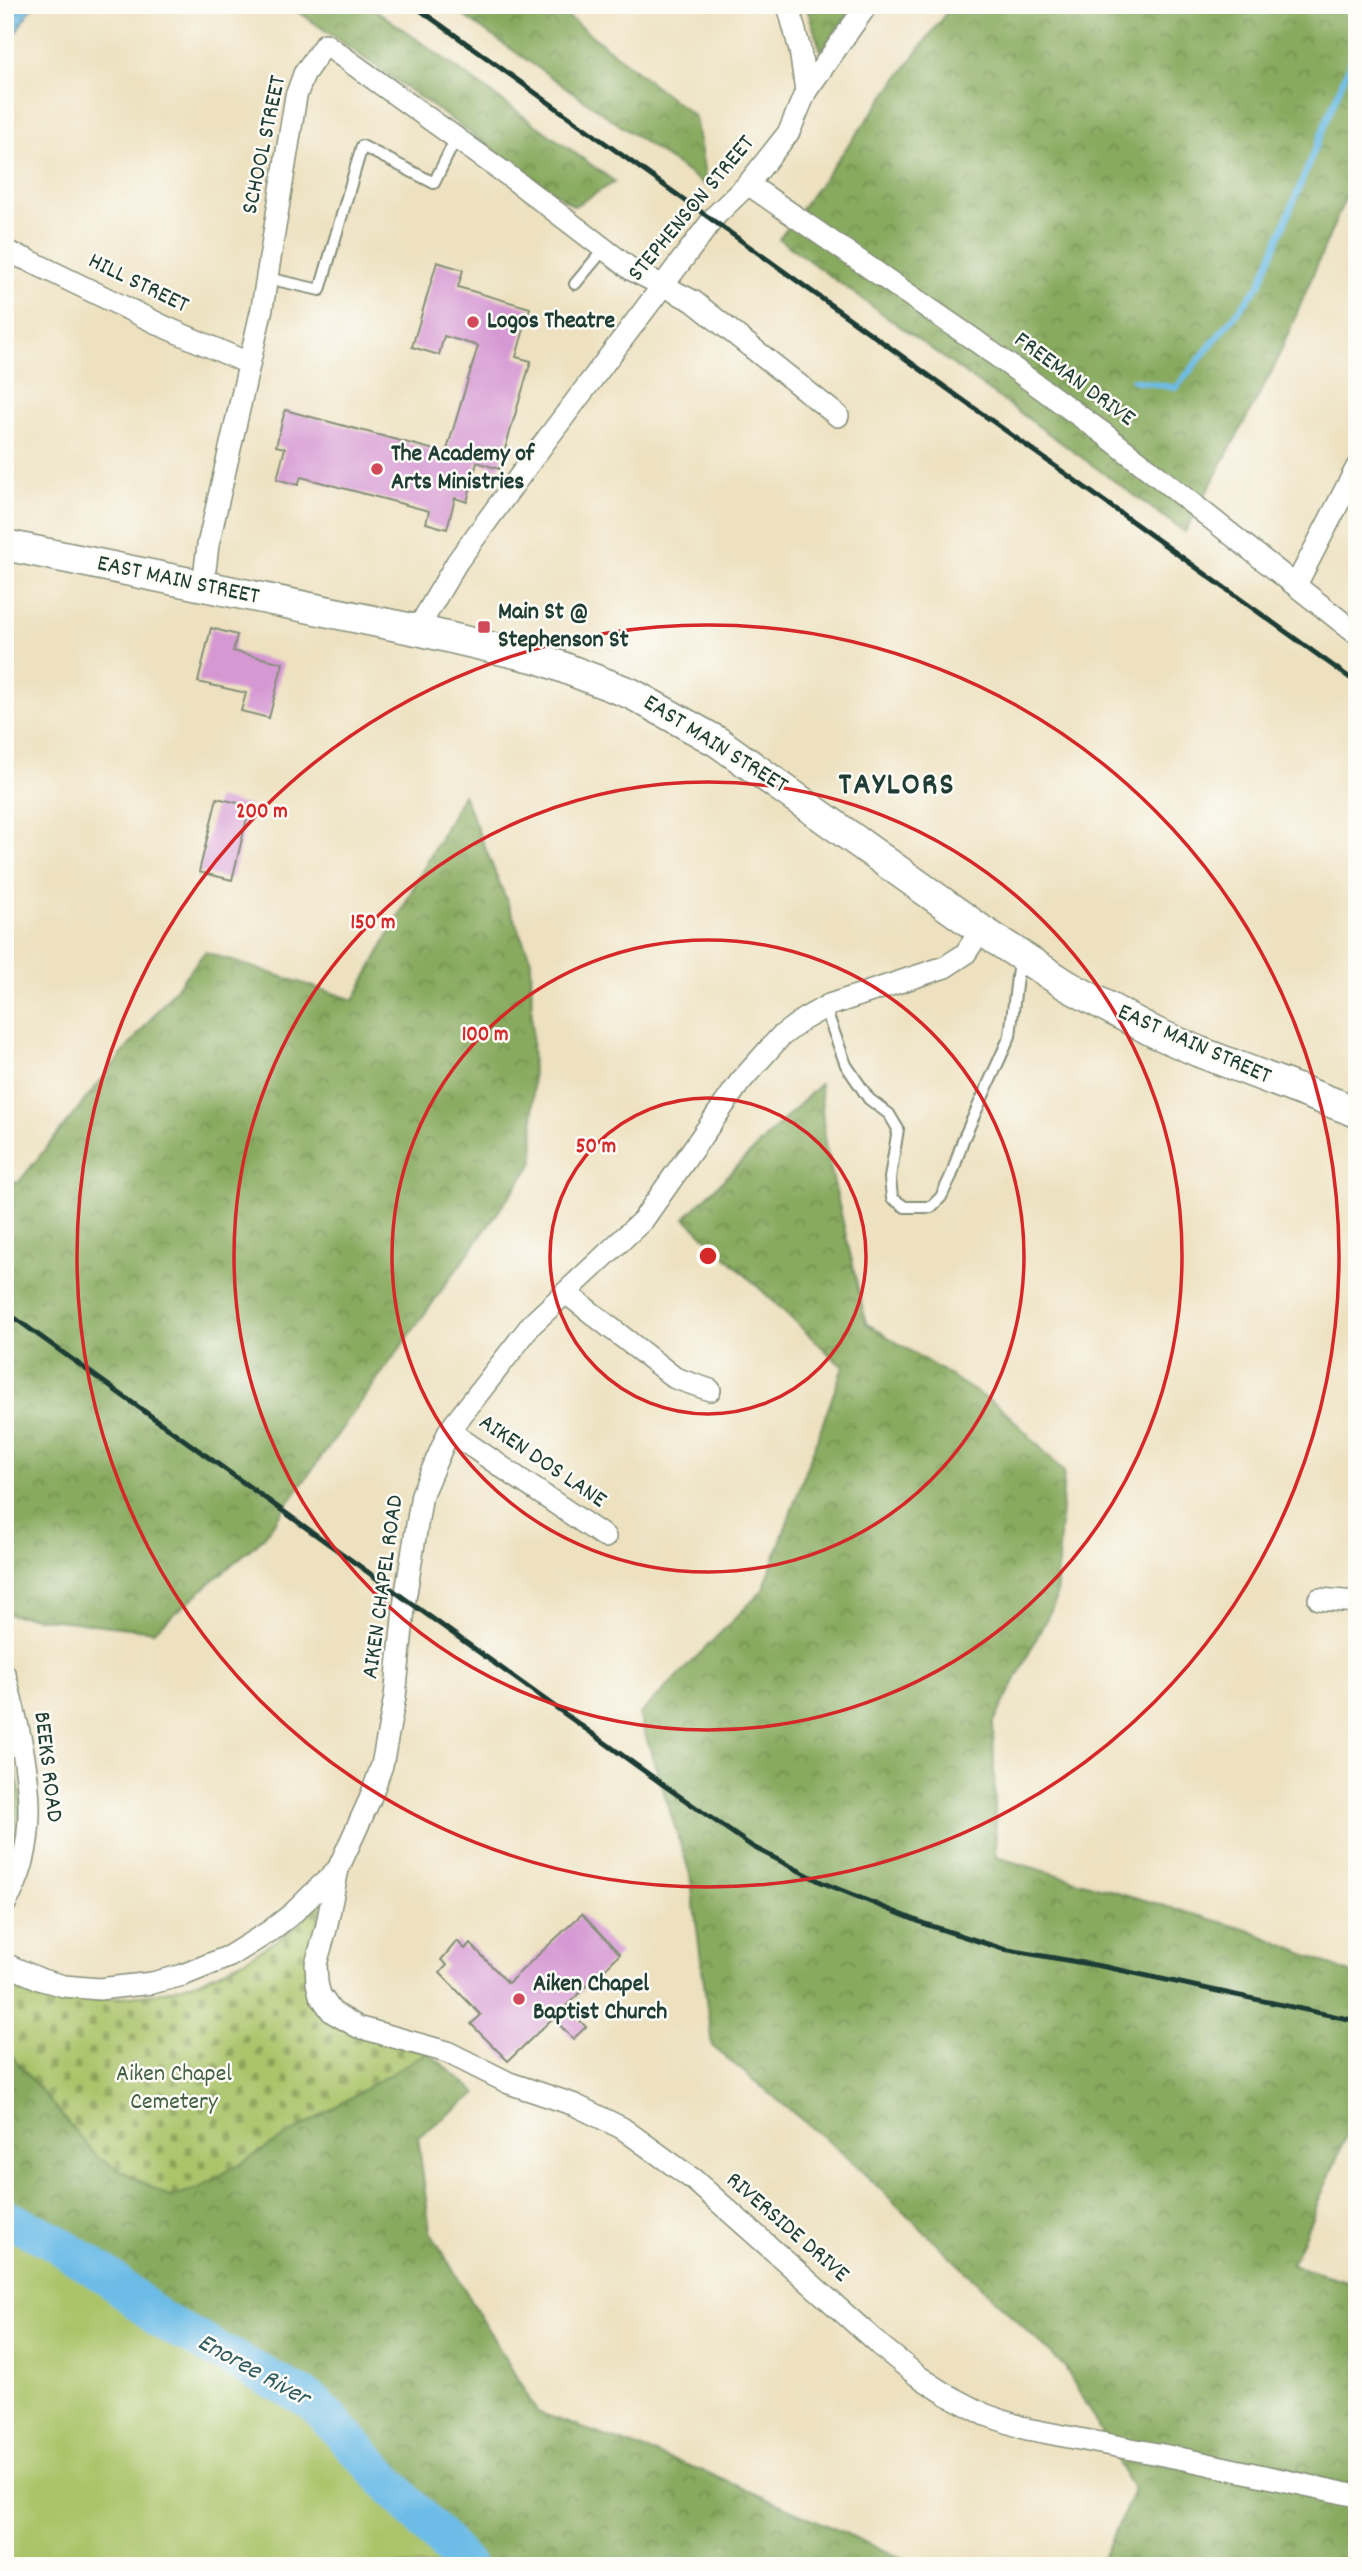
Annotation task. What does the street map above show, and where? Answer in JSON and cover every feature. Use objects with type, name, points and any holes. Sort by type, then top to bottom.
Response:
[{"type":"street","points":[[788,5],[800,50],[806,91]]},
{"type":"street","name":"STEPHENSON STREET","points":[[417,630],[457,562],[662,285],[716,215],[748,184],[789,132],[806,91],[867,5]]},
{"type":"street","name":"SCHOOL STREET","points":[[203,586],[208,545],[267,278],[296,96],[304,74],[325,44],[632,270],[693,301],[838,416]]},
{"type":"street","name":"FREEMAN DRIVE","points":[[748,184],[1104,433],[1357,634]]},
{"type":"street","name":"HILL STREET","points":[[5,251],[167,328],[248,363]]},
{"type":"street","points":[[1296,585],[1357,467]]},
{"type":"street","name":"EAST MAIN STREET","points":[[5,545],[417,630],[541,659],[632,694],[729,749],[981,930],[1068,986],[1154,1032],[1357,1112]]},
{"type":"street","name":"AIKEN CHAPEL ROAD","points":[[5,1964],[64,1986],[99,1989],[152,1983],[183,1975],[230,1956],[270,1931],[293,1913],[338,1869],[370,1799],[382,1765],[395,1696],[405,1599],[422,1493],[449,1431],[532,1324],[643,1220],[684,1165],[710,1123],[762,1055],[780,1037],[804,1019],[825,1008],[945,967],[965,954],[981,930]]},
{"type":"street","points":[[566,1293],[675,1378],[710,1390]]},
{"type":"street","name":"AIKEN DOS LANE","points":[[449,1431],[605,1536]]},
{"type":"street","points":[[1319,1599],[1357,1602]]},
{"type":"street","name":"BEEKS ROAD","points":[[5,1675],[25,1766],[30,1832],[26,1857],[16,1885],[5,1904]]},
{"type":"street","name":"RIVERSIDE DRIVE","points":[[338,1869],[316,1964],[320,1995],[332,2012],[358,2027],[447,2052],[509,2083],[575,2105],[622,2128],[694,2180],[883,2347],[918,2376],[946,2394],[986,2415],[1027,2429],[1189,2459],[1357,2496]]},
{"type":"lane","points":[[267,278],[320,290],[362,146],[434,183],[456,138]]},
{"type":"lane","points":[[575,284],[604,249]]},
{"type":"lane","points":[[825,1008],[846,1065],[869,1098],[890,1114],[898,1129],[890,1178],[892,1198],[905,1207],[931,1207],[941,1197],[952,1174],[963,1140],[1010,1036],[1020,955]]},
{"type":"green space","points":[[289,5],[369,5],[615,182],[574,206]]},
{"type":"green space","points":[[448,5],[553,5],[695,117],[707,186]]},
{"type":"green space","points":[[806,5],[855,5],[821,51]]},
{"type":"green space","points":[[952,5],[1121,5],[1124,9],[1140,5],[1357,5],[1357,170],[1275,365],[1185,532],[779,239]]},
{"type":"green space","points":[[463,794],[531,960],[534,1162],[263,1538],[154,1631],[5,1614],[5,1181],[18,1183],[205,952],[354,1000]]},
{"type":"green space","points":[[820,1084],[825,1144],[866,1323],[1003,1409],[1064,1472],[1056,1600],[993,1724],[996,1857],[1248,1930],[1357,1976],[1357,2110],[1292,2265],[1357,2284],[1357,2566],[1099,2566],[1134,2491],[1065,2367],[846,2156],[712,2046],[690,1874],[639,1715],[763,1590],[843,1367],[685,1218]]},
{"type":"green space","points":[[5,1719],[23,1805],[5,1874]]},
{"type":"green space","name":"Aiken Chapel Cemetery","points":[[322,1900],[310,1979],[312,2002],[341,2028],[427,2052],[197,2189],[169,2197],[98,2158],[5,2048],[5,1977],[31,1989],[95,2000],[158,1993],[200,1981],[244,1960],[291,1931]]},
{"type":"green space","points":[[5,2048],[98,2158],[197,2189],[427,2052],[477,2093],[418,2137],[430,2231],[537,2412],[706,2472],[920,2566],[489,2566],[464,2549],[323,2391],[81,2262],[5,2218]]},
{"type":"green space","points":[[5,2218],[81,2262],[323,2391],[464,2549],[489,2566],[5,2566]]},
{"type":"water","points":[[5,5],[33,5],[12,39],[5,45]]},
{"type":"building","points":[[437,262],[463,270],[458,287],[530,308],[516,357],[531,361],[499,469],[477,462],[467,502],[455,498],[447,529],[426,523],[429,511],[301,477],[298,485],[277,479],[285,448],[276,446],[285,410],[446,453],[478,346],[444,336],[439,355],[412,347]]},
{"type":"building","points":[[211,628],[237,635],[233,651],[283,663],[269,718],[241,711],[246,693],[198,682]]},
{"type":"building","points":[[217,798],[250,806],[232,880],[199,872]]},
{"type":"building","name":"Aiken Chapel Baptist Church","points":[[582,1914],[620,1954],[566,2006],[586,2027],[573,2039],[553,2018],[508,2061],[471,2024],[481,2015],[440,1973],[447,1965],[441,1960],[457,1941],[465,1949],[470,1943],[508,1983]]},
{"type":"waterway","points":[[1133,380],[1176,388],[1260,284],[1357,46]]},
{"type":"waterway","name":"Enoree River","points":[[5,2218],[50,2239],[108,2277],[161,2320],[313,2402],[466,2566]]},
{"type":"railway","points":[[413,5],[1357,683]]},
{"type":"railway","points":[[5,1311],[753,1847],[821,1882],[925,1924],[1003,1949],[1106,1967],[1357,2021]]},
{"type":"place","name":"Logos Theatre","points":[[473,322]]},
{"type":"place","name":"The Academy of Arts Ministries","points":[[377,469]]},
{"type":"place","name":"Main St @ Stephenson St","points":[[484,627]]},
{"type":"place","name":"Aiken Chapel Baptist Church","points":[[519,1999]]},
{"type":"district","name":"TAYLORS","points":[[897,787]]}]
